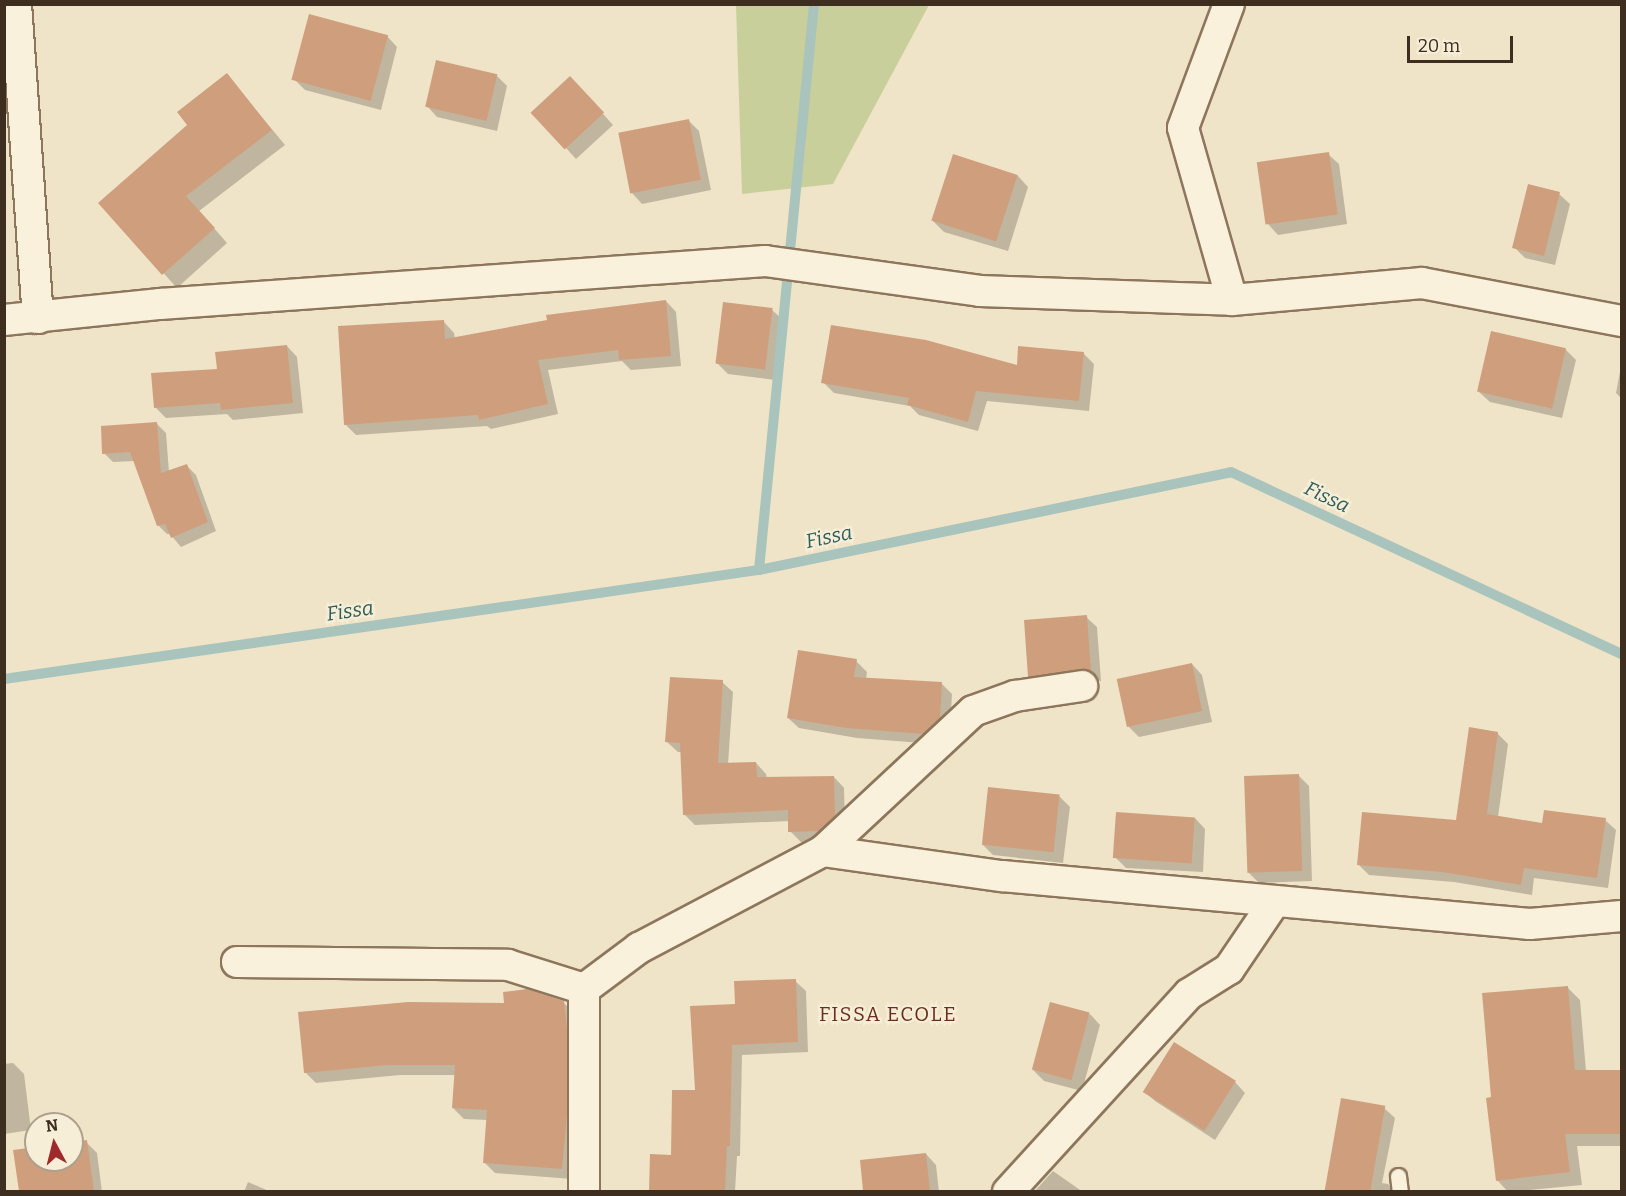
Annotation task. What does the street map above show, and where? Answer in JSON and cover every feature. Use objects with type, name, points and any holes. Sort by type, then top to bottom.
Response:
[{"type":"street","points":[[16,4],[38,318]]},
{"type":"street","points":[[1229,4],[1183,128],[1232,300]]},
{"type":"street","points":[[4,320],[160,304],[765,261],[980,291],[1232,300],[1422,283],[1622,321]]},
{"type":"street","points":[[584,989],[639,948],[823,851],[973,711],[1015,696],[1082,686]]},
{"type":"street","points":[[823,851],[1002,876],[1530,924],[1622,916]]},
{"type":"street","points":[[1008,1191],[1189,994],[1228,969],[1275,901]]},
{"type":"street","points":[[237,962],[508,965],[584,989]]},
{"type":"street","points":[[584,989],[584,1191]]},
{"type":"green space","points":[[736,5],[929,5],[833,184],[742,194]]},
{"type":"building","points":[[309,14],[388,35],[371,101],[291,80]]},
{"type":"building","points":[[436,60],[497,74],[487,121],[425,107]]},
{"type":"building","points":[[227,73],[272,130],[186,196],[215,228],[162,275],[98,203],[187,125],[177,112]]},
{"type":"building","points":[[570,76],[604,113],[565,149],[531,113]]},
{"type":"building","points":[[689,119],[701,180],[630,194],[618,133]]},
{"type":"building","points":[[1329,152],[1338,214],[1265,225],[1257,162]]},
{"type":"building","points":[[953,154],[1018,175],[996,242],[931,221]]},
{"type":"building","points":[[1528,184],[1560,192],[1544,256],[1512,248]]},
{"type":"building","points":[[666,300],[671,356],[619,360],[618,350],[538,360],[548,404],[479,420],[478,415],[344,425],[338,326],[444,320],[445,339],[547,320],[546,315]]},
{"type":"building","points":[[723,302],[773,308],[765,370],[715,364]]},
{"type":"building","points":[[831,325],[926,340],[1017,365],[1018,346],[1084,352],[1079,401],[976,391],[968,422],[907,405],[909,398],[821,383]]},
{"type":"building","points":[[1491,331],[1566,348],[1552,409],[1477,391]]},
{"type":"building","points":[[287,345],[293,403],[221,410],[220,403],[154,408],[151,373],[217,369],[215,352]]},
{"type":"building","points":[[157,422],[161,473],[187,464],[208,522],[171,538],[165,524],[157,526],[130,452],[102,454],[101,426]]},
{"type":"building","points":[[1087,615],[1091,672],[1079,669],[1028,677],[1024,620]]},
{"type":"building","points":[[798,650],[857,659],[854,677],[942,682],[940,718],[924,734],[846,728],[787,718]]},
{"type":"building","points":[[1192,663],[1202,711],[1127,727],[1117,679]]},
{"type":"building","points":[[670,677],[723,680],[718,763],[756,762],[757,777],[834,776],[835,816],[820,831],[788,832],[788,810],[683,815],[680,743],[665,742]]},
{"type":"building","points":[[1469,727],[1498,732],[1487,814],[1542,823],[1544,810],[1606,818],[1597,878],[1524,868],[1521,885],[1442,872],[1357,865],[1362,812],[1456,820]]},
{"type":"building","points":[[1299,774],[1302,871],[1247,873],[1244,776]]},
{"type":"building","points":[[988,787],[1060,795],[1054,852],[982,845]]},
{"type":"building","points":[[1116,812],[1195,818],[1192,863],[1113,858]]},
{"type":"building","points":[[796,979],[798,1042],[732,1045],[730,1146],[727,1146],[725,1191],[649,1191],[650,1154],[671,1155],[672,1090],[695,1090],[690,1006],[735,1004],[734,981]]},
{"type":"building","points":[[1568,986],[1575,1070],[1622,1070],[1622,1134],[1565,1134],[1570,1172],[1496,1181],[1486,1098],[1491,1097],[1482,993]]},
{"type":"building","points":[[527,989],[564,1001],[567,1029],[567,1115],[562,1169],[483,1163],[487,1110],[452,1108],[455,1065],[388,1065],[304,1073],[298,1012],[408,1002],[504,1003],[503,992]]},
{"type":"building","points":[[1050,1002],[1090,1013],[1071,1080],[1032,1070]]},
{"type":"building","points":[[1174,1042],[1236,1081],[1205,1131],[1143,1092]]},
{"type":"building","points":[[1341,1098],[1385,1106],[1370,1192],[1325,1192]]},
{"type":"building","points":[[84,1140],[87,1140],[94,1191],[19,1191],[13,1150],[24,1149],[24,1172],[84,1172]]},
{"type":"building","points":[[926,1153],[930,1191],[863,1191],[860,1160]]},
{"type":"waterway","points":[[759,570],[814,4]]},
{"type":"waterway","name":"Fissa","points":[[4,679],[759,570],[1231,472],[1622,654]]},
{"type":"district","name":"FISSA ECOLE","points":[[888,1014]]}]
